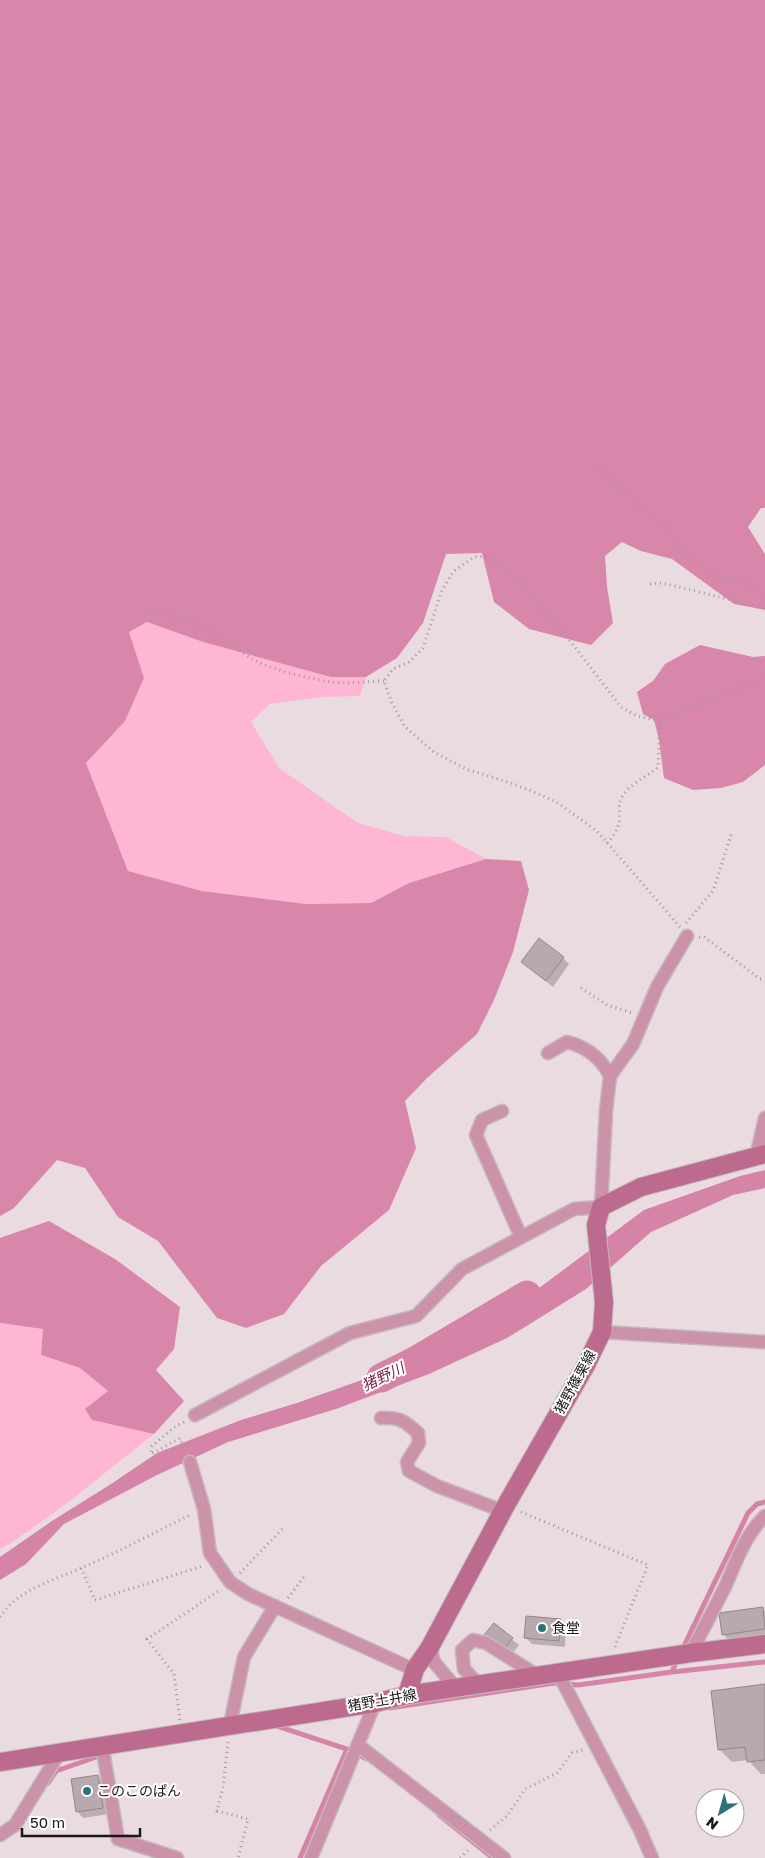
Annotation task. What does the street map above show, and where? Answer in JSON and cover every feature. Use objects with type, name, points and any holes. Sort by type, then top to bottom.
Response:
[{"type":"main road","points":[[601,1207],[641,1186],[761,1155]]},
{"type":"main road","name":"猪野篠栗線","points":[[407,1695],[415,1669],[430,1647],[504,1508],[586,1365],[602,1332],[604,1302],[596,1225],[601,1207]]},
{"type":"main road","name":"猪野土井線","points":[[0,1762],[375,1703],[407,1695],[691,1653],[765,1644]]},
{"type":"street","points":[[196,1415],[350,1333],[416,1316],[462,1269],[574,1208],[601,1207],[606,1111],[610,1076],[633,1044],[656,987],[687,936]]},
{"type":"street","points":[[548,1053],[567,1042],[581,1045],[605,1065],[610,1076]]},
{"type":"street","points":[[502,1111],[482,1120],[476,1135],[521,1237]]},
{"type":"street","points":[[761,1155],[765,1118]]},
{"type":"street","points":[[602,1332],[765,1342]]},
{"type":"street","points":[[381,1418],[394,1417],[405,1422],[418,1432],[419,1443],[407,1462],[409,1471],[437,1486],[504,1508]]},
{"type":"street","points":[[190,1462],[204,1508],[210,1553],[230,1582],[248,1594],[415,1669]]},
{"type":"street","points":[[691,1653],[743,1546],[756,1524],[765,1516]]},
{"type":"street","points":[[230,1725],[244,1657],[278,1607]]},
{"type":"street","points":[[480,1685],[464,1669],[462,1650],[473,1640],[486,1643],[538,1676]]},
{"type":"street","points":[[430,1647],[434,1662],[456,1688]]},
{"type":"street","points":[[558,1673],[640,1830],[650,1856]]},
{"type":"street","points":[[311,1858],[375,1703]]},
{"type":"street","points":[[102,1745],[118,1839],[139,1852],[176,1858]]},
{"type":"street","points":[[358,1745],[504,1858]]},
{"type":"street","points":[[0,1835],[15,1825],[60,1752]]},
{"type":"path","points":[[598,468],[666,527],[682,552],[691,562],[724,578],[744,583],[765,594]]},
{"type":"path","points":[[384,682],[393,669],[409,662],[423,648],[442,590],[454,571],[474,557],[488,556],[533,596],[621,707],[637,716],[660,722],[765,677]]},
{"type":"path","points":[[650,584],[662,583],[765,608]]},
{"type":"path","points":[[149,610],[179,618],[217,634],[254,660],[276,668],[323,680],[345,683],[384,682]]},
{"type":"path","points":[[384,682],[392,703],[405,727],[434,752],[466,769],[514,784],[555,801],[596,831],[687,936],[704,937],[760,979],[765,979]]},
{"type":"path","points":[[607,843],[614,835],[619,823],[621,799],[631,785],[651,774],[658,767],[660,722]]},
{"type":"path","points":[[687,936],[686,922],[713,891],[732,832]]},
{"type":"path","points":[[581,988],[607,1005],[644,1017]]},
{"type":"path","points":[[180,1438],[150,1454],[152,1446],[174,1428],[196,1415]]},
{"type":"path","points":[[0,1617],[6,1607],[38,1586],[81,1568],[204,1508]]},
{"type":"path","points":[[504,1508],[648,1565],[607,1665]]},
{"type":"path","points":[[182,1732],[174,1674],[147,1638],[174,1622],[230,1582],[285,1526]]},
{"type":"path","points":[[81,1568],[95,1600],[216,1562]]},
{"type":"path","points":[[278,1607],[306,1574]]},
{"type":"path","points":[[230,1725],[223,1787],[217,1811],[248,1820],[238,1858]]},
{"type":"path","points":[[480,1838],[507,1816],[525,1789],[557,1773],[572,1753],[595,1746]]},
{"type":"shaded area","points":[[0,0],[765,0],[765,508],[761,508],[748,527],[765,554],[765,610],[734,604],[672,559],[641,551],[622,542],[605,556],[607,587],[613,623],[591,645],[529,629],[494,602],[482,553],[446,554],[423,623],[397,658],[366,677],[331,677],[203,642],[147,622],[129,632],[144,678],[125,721],[86,763],[128,871],[202,891],[306,904],[371,903],[409,883],[486,859],[521,861],[529,890],[513,952],[494,1000],[477,1034],[427,1078],[405,1101],[416,1148],[389,1210],[321,1266],[284,1314],[246,1328],[217,1318],[158,1241],[118,1217],[85,1168],[57,1160],[14,1208],[0,1216]]},
{"type":"shaded area","points":[[147,622],[203,642],[331,677],[366,677],[360,696],[321,697],[270,704],[251,722],[279,768],[358,823],[404,836],[446,837],[486,859],[409,883],[371,903],[306,904],[202,891],[128,871],[86,763],[125,721],[144,678],[129,632]]},
{"type":"shaded area","points":[[700,645],[753,657],[765,656],[765,765],[743,782],[721,788],[693,790],[664,778],[659,740],[654,720],[643,714],[637,692],[653,681],[665,664]]},
{"type":"shaded area","points":[[49,1221],[115,1259],[180,1307],[174,1349],[156,1370],[184,1401],[154,1434],[92,1420],[85,1409],[108,1391],[80,1368],[41,1355],[43,1329],[0,1323],[0,1238]]},
{"type":"shaded area","points":[[0,1323],[43,1329],[41,1355],[80,1368],[108,1391],[92,1420],[154,1434],[66,1504],[13,1542],[0,1549]]},
{"type":"water","points":[[765,1170],[765,1188],[733,1195],[651,1232],[586,1289],[507,1338],[429,1374],[336,1409],[228,1442],[155,1476],[64,1524],[26,1564],[0,1580],[0,1557],[157,1453],[241,1420],[297,1403],[415,1361],[539,1288],[644,1210],[740,1176]]},
{"type":"building","points":[[539,938],[564,957],[546,981],[521,962]]},
{"type":"building","points":[[763,1607],[765,1629],[722,1635],[719,1613]]},
{"type":"building","name":"食堂","points":[[526,1616],[561,1619],[559,1641],[524,1638]]},
{"type":"building","points":[[494,1623],[513,1638],[504,1649],[484,1635]]},
{"type":"building","points":[[765,1684],[765,1760],[747,1762],[745,1747],[718,1750],[711,1691]]},
{"type":"building","points":[[98,1775],[103,1808],[76,1812],[71,1779]]},
{"type":"waterway","name":"猪野川","points":[[381,1378],[415,1361],[527,1295]]},
{"type":"waterway","points":[[682,1650],[748,1513],[757,1504],[765,1502]]},
{"type":"waterway","points":[[389,1708],[554,1683],[578,1685],[672,1672],[677,1660]]},
{"type":"waterway","points":[[672,1672],[765,1662]]},
{"type":"waterway","points":[[274,1725],[347,1749],[367,1759]]},
{"type":"waterway","points":[[300,1858],[347,1749]]},
{"type":"waterway","points":[[48,1783],[56,1771],[102,1755]]},
{"type":"waterway","points":[[439,1815],[493,1858]]},
{"type":"place","name":"食堂","points":[[542,1628]]},
{"type":"place","name":"このこのぱん","points":[[87,1791]]}]
